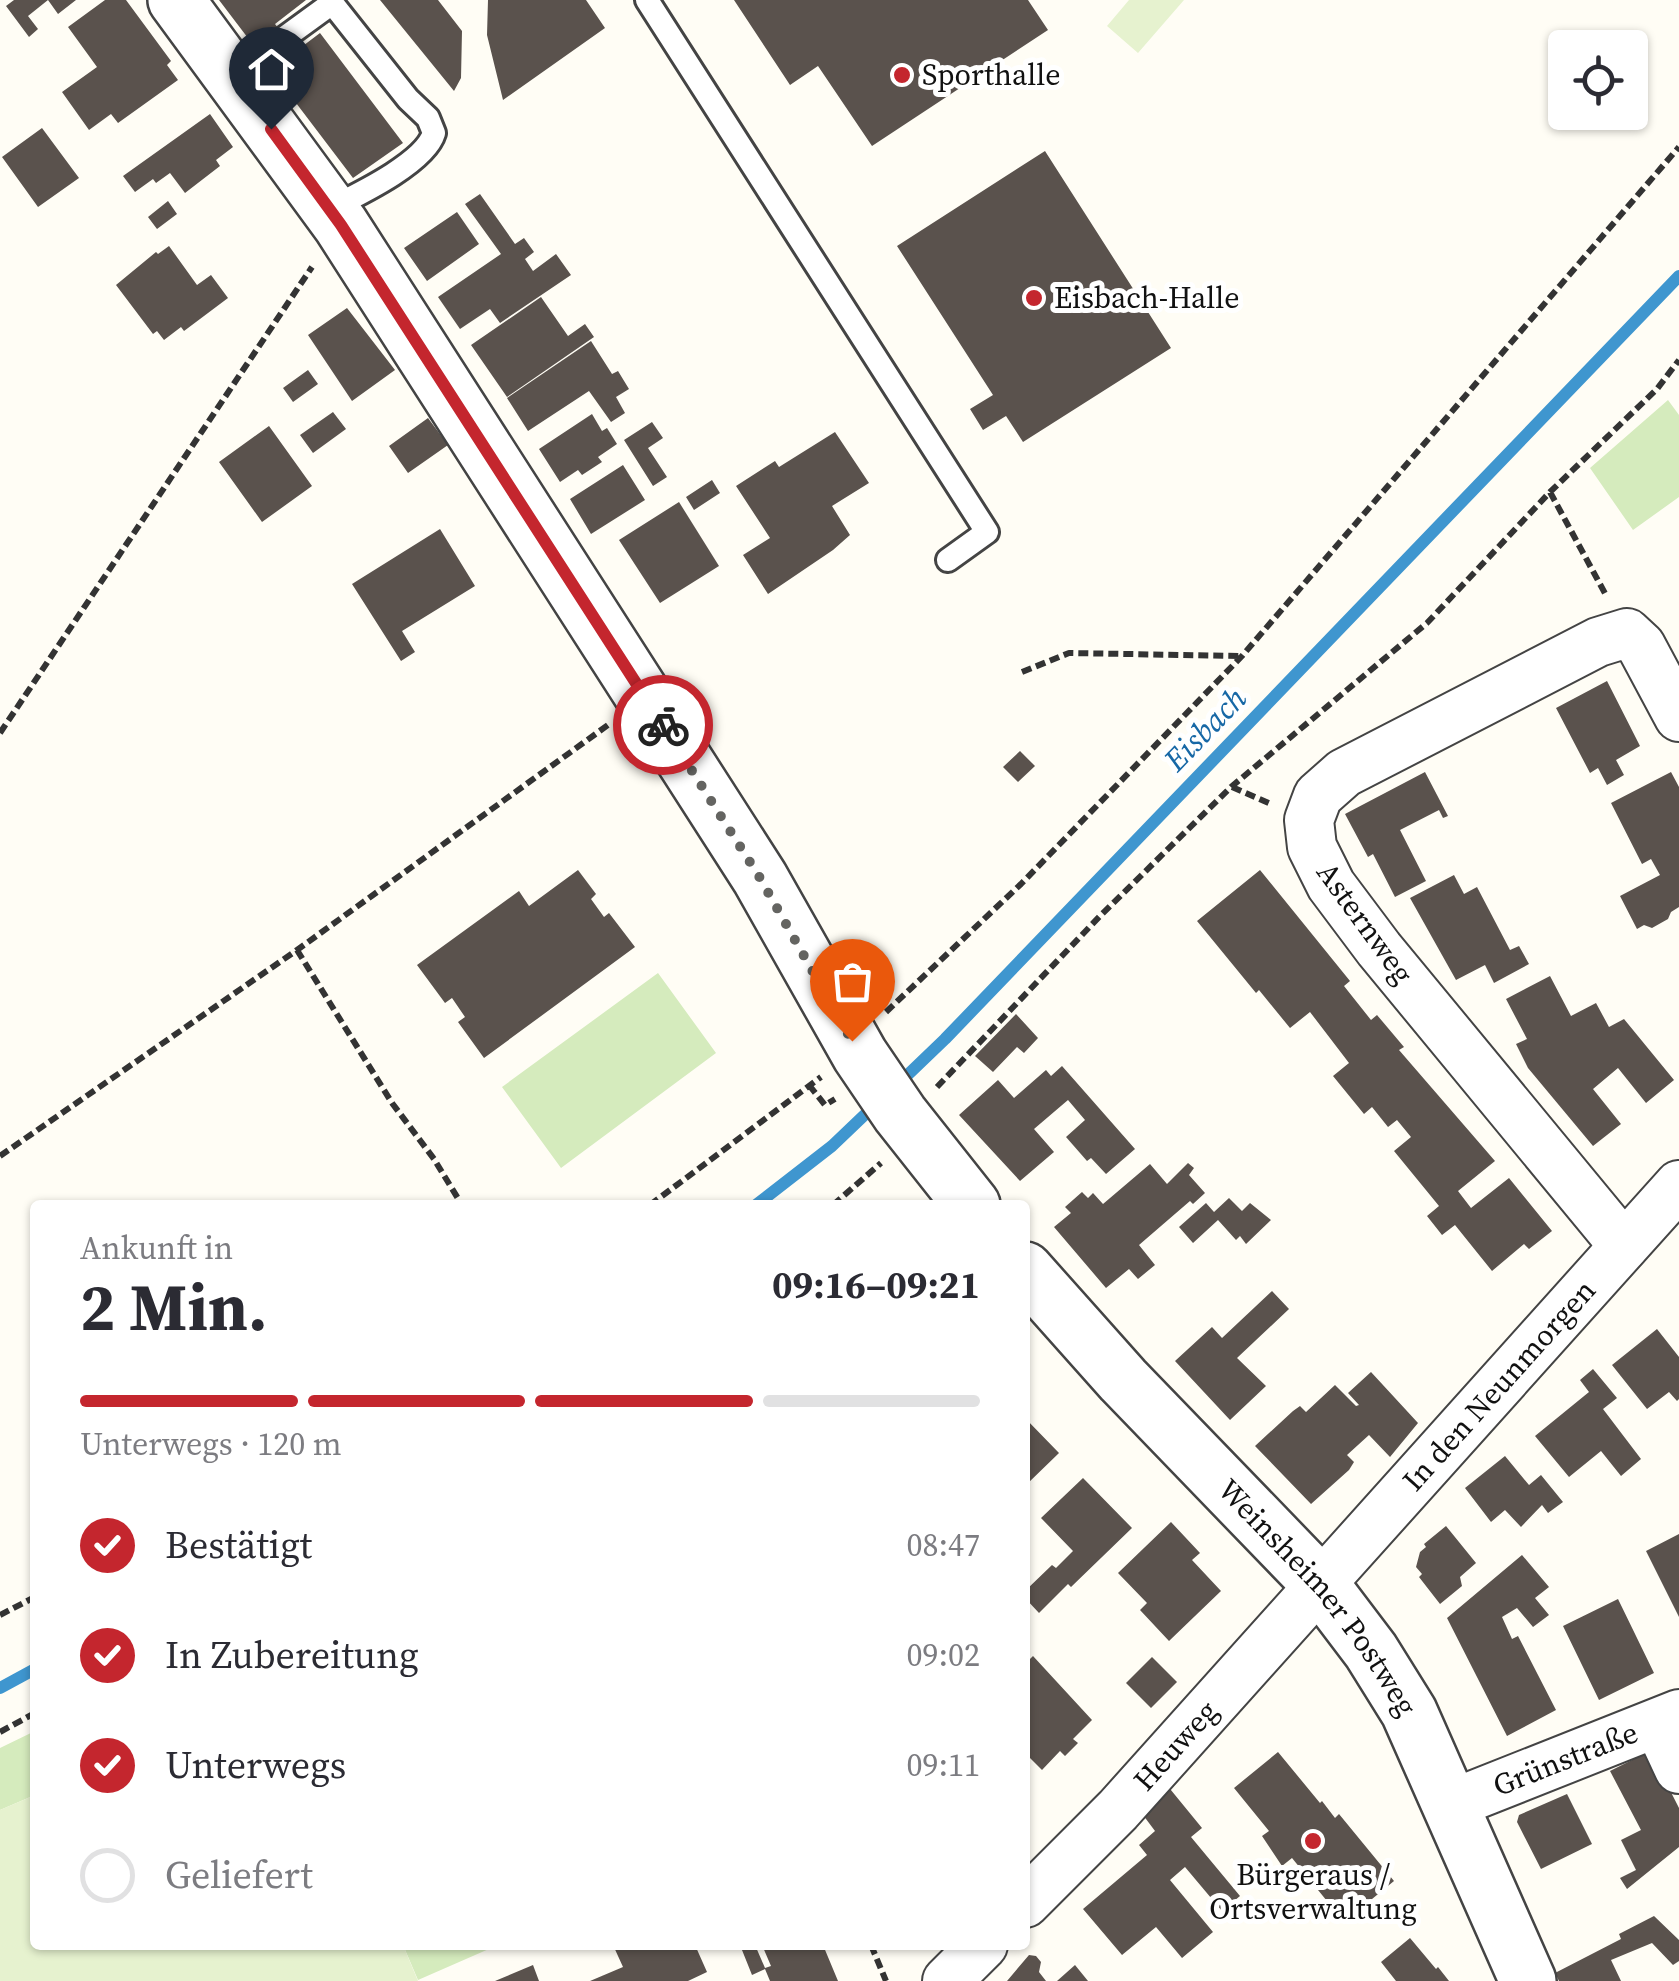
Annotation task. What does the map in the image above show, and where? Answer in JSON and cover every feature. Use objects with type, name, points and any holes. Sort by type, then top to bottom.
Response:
[{"type":"street","points":[[176,0],[335,217],[760,878],[856,1048],[908,1124],[968,1200]]},
{"type":"street","points":[[1627,633],[1641,646],[1679,717]]},
{"type":"street","name":"Asternweg","points":[[1624,1246],[1378,949],[1331,885],[1312,847],[1309,820],[1318,796],[1344,773],[1598,642],[1627,633]]},
{"type":"street","name":"In den Neunmorgen","points":[[1321,1585],[1679,1185]]},
{"type":"street","name":"Weinsheimer Postweg","points":[[1030,1276],[1123,1380],[1321,1585],[1371,1651],[1409,1712],[1528,1981]]},
{"type":"street","name":"Heuweg","points":[[1030,1898],[1118,1810],[1321,1585]]},
{"type":"street","points":[[1668,1718],[1679,1769]]},
{"type":"street","name":"Grünstraße","points":[[1452,1804],[1668,1718]]},
{"type":"street","points":[[947,1981],[978,1950]]},
{"type":"lane","points":[[647,0],[987,532],[948,560]]},
{"type":"lane","points":[[232,76],[328,6],[336,8],[408,100],[428,118],[434,133],[431,143],[361,193],[335,217]]},
{"type":"path","points":[[657,1200],[856,1048],[1021,884],[1242,656],[1679,148]]},
{"type":"path","points":[[0,733],[335,217]]},
{"type":"path","points":[[838,1200],[908,1124],[928,1096],[1100,916],[1231,786],[1427,623],[1550,492],[1657,389],[1679,360]]},
{"type":"path","points":[[1550,492],[1627,633]]},
{"type":"path","points":[[1022,672],[1069,654],[1242,656]]},
{"type":"path","points":[[0,1156],[296,950],[646,698]]},
{"type":"path","points":[[296,950],[392,1103],[434,1158],[459,1200]]},
{"type":"path","points":[[809,1085],[825,1105]]},
{"type":"path","points":[[0,1616],[30,1600]]},
{"type":"path","points":[[0,1732],[30,1716]]},
{"type":"path","points":[[873,1950],[886,1981]]},
{"type":"green space","points":[[1129,0],[1184,0],[1138,53],[1107,26]]},
{"type":"green space","points":[[1668,400],[1679,415],[1679,497],[1633,530],[1590,468]]},
{"type":"green space","points":[[658,973],[716,1053],[561,1168],[502,1087]]},
{"type":"green space","points":[[30,1733],[30,1797],[0,1810],[0,1748]]},
{"type":"green space","points":[[30,1797],[30,1950],[405,1950],[418,1981],[0,1981],[0,1810]]},
{"type":"green space","points":[[405,1950],[487,1950],[418,1980]]},
{"type":"building","points":[[14,0],[48,0],[28,16],[38,29],[29,37],[6,6]]},
{"type":"building","points":[[48,0],[76,0],[58,14]]},
{"type":"building","points":[[105,0],[126,0],[171,61],[167,65],[178,80],[118,123],[111,114],[89,130],[62,92],[97,67],[68,27]]},
{"type":"building","points":[[219,0],[306,0],[254,46]]},
{"type":"building","points":[[380,0],[438,0],[462,31],[461,78],[454,91]]},
{"type":"building","points":[[488,0],[586,0],[605,28],[503,100],[487,35]]},
{"type":"building","name":"Sporthalle","points":[[734,0],[1028,0],[1048,30],[872,146],[818,66],[790,85]]},
{"type":"building","points":[[320,33],[403,143],[353,178],[271,70]]},
{"type":"building","points":[[210,114],[233,147],[216,160],[220,166],[185,193],[170,173],[135,192],[123,176]]},
{"type":"building","points":[[42,128],[79,178],[38,207],[2,157]]},
{"type":"building","name":"Eisbach-Halle","points":[[1045,151],[1171,348],[1023,442],[1006,416],[983,430],[970,409],[993,395],[897,246]]},
{"type":"building","points":[[480,194],[515,244],[524,238],[534,252],[525,259],[533,271],[556,254],[571,275],[500,323],[490,309],[460,329],[438,297],[501,254],[465,204]]},
{"type":"building","points":[[168,201],[177,214],[157,229],[148,217]]},
{"type":"building","points":[[457,212],[479,244],[427,281],[404,248]]},
{"type":"building","points":[[169,246],[197,285],[211,275],[228,298],[184,331],[181,327],[164,340],[157,331],[153,334],[116,285]]},
{"type":"building","points":[[541,297],[568,336],[585,324],[594,337],[507,397],[471,345]]},
{"type":"building","points":[[347,308],[395,370],[352,401],[308,335]]},
{"type":"building","points":[[591,341],[612,374],[618,371],[629,389],[616,397],[625,413],[611,422],[589,391],[528,431],[507,398]]},
{"type":"building","points":[[308,370],[318,384],[293,402],[283,388]]},
{"type":"building","points":[[333,412],[346,429],[313,453],[300,435]]},
{"type":"building","points":[[592,414],[602,431],[607,428],[617,444],[598,457],[602,462],[582,475],[578,470],[560,482],[539,449]]},
{"type":"building","points":[[428,418],[448,445],[408,473],[389,446]]},
{"type":"building","points":[[652,422],[663,438],[648,448],[667,477],[653,486],[624,440]]},
{"type":"building","points":[[269,426],[312,486],[262,522],[219,462]]},
{"type":"building","points":[[835,432],[869,483],[832,506],[850,535],[768,594],[743,555],[770,538],[736,486],[775,461],[779,467]]},
{"type":"building","points":[[623,465],[645,500],[591,534],[570,499]]},
{"type":"building","points":[[712,480],[720,493],[694,510],[686,497]]},
{"type":"building","points":[[679,502],[719,566],[660,603],[619,540]]},
{"type":"building","points":[[440,529],[475,586],[402,631],[415,652],[401,661],[352,584]]},
{"type":"building","points":[[1607,681],[1640,746],[1616,760],[1624,775],[1607,785],[1598,768],[1590,773],[1556,708]]},
{"type":"building","points":[[1020,751],[1035,766],[1018,782],[1003,767]]},
{"type":"building","points":[[1425,772],[1448,816],[1443,818],[1439,810],[1400,830],[1426,881],[1395,897],[1373,854],[1368,857],[1345,814]]},
{"type":"building","points":[[1671,772],[1679,787],[1679,907],[1652,928],[1644,925],[1637,929],[1620,896],[1660,875],[1651,859],[1642,864],[1611,803]]},
{"type":"building","points":[[578,870],[596,894],[591,899],[604,917],[609,913],[635,947],[484,1058],[458,1022],[465,1017],[452,998],[445,1003],[417,965],[519,891],[529,906]]},
{"type":"building","points":[[1260,870],[1350,981],[1344,986],[1371,1020],[1377,1015],[1404,1047],[1399,1050],[1495,1161],[1458,1191],[1471,1208],[1509,1178],[1552,1231],[1529,1249],[1524,1244],[1492,1271],[1455,1225],[1442,1235],[1427,1216],[1439,1206],[1394,1151],[1411,1137],[1397,1120],[1388,1127],[1372,1107],[1364,1114],[1333,1076],[1349,1063],[1310,1012],[1290,1028],[1197,921]]},
{"type":"building","points":[[1454,875],[1464,894],[1477,887],[1510,950],[1519,946],[1529,964],[1494,983],[1485,965],[1456,980],[1410,898]]},
{"type":"building","points":[[1550,976],[1571,1016],[1596,1003],[1609,1027],[1624,1019],[1674,1080],[1646,1103],[1618,1068],[1593,1089],[1621,1124],[1593,1146],[1528,1068],[1516,1044],[1527,1039],[1506,999]]},
{"type":"building","points":[[1016,1014],[1038,1038],[1024,1053],[1017,1047],[993,1072],[975,1056]]},
{"type":"building","points":[[1062,1066],[1135,1149],[1106,1174],[1091,1158],[1087,1161],[1066,1137],[1085,1120],[1068,1100],[1034,1129],[1054,1152],[1020,1181],[959,1115],[998,1080],[1014,1098],[1046,1070],[1051,1076]]},
{"type":"building","points":[[1188,1163],[1194,1168],[1189,1175],[1205,1193],[1139,1245],[1155,1265],[1138,1279],[1129,1269],[1106,1288],[1054,1227],[1071,1213],[1065,1207],[1082,1192],[1088,1198],[1093,1193],[1103,1204],[1150,1164],[1167,1184]]},
{"type":"building","points":[[1229,1198],[1242,1211],[1250,1203],[1271,1220],[1246,1244],[1240,1236],[1236,1240],[1218,1220],[1193,1243],[1179,1227],[1206,1203],[1214,1212]]},
{"type":"building","points":[[1272,1291],[1289,1309],[1237,1358],[1266,1386],[1230,1420],[1175,1361],[1212,1327],[1222,1338]]},
{"type":"building","points":[[1657,1329],[1679,1357],[1679,1399],[1669,1392],[1647,1409],[1612,1365]]},
{"type":"building","points":[[1593,1369],[1617,1398],[1603,1409],[1641,1459],[1621,1476],[1601,1451],[1569,1477],[1535,1436],[1589,1392],[1580,1380]]},
{"type":"building","points":[[1371,1372],[1418,1423],[1390,1457],[1369,1435],[1347,1455],[1354,1462],[1349,1470],[1311,1504],[1255,1446],[1293,1411],[1300,1406],[1306,1412],[1335,1385],[1359,1405],[1348,1393]]},
{"type":"building","points":[[1030,1423],[1059,1453],[1030,1481]]},
{"type":"building","points":[[1505,1456],[1529,1485],[1541,1475],[1563,1502],[1548,1513],[1542,1505],[1521,1527],[1505,1510],[1491,1522],[1465,1488]]},
{"type":"building","points":[[1083,1478],[1132,1528],[1039,1613],[1030,1603],[1030,1586],[1073,1551],[1041,1518]]},
{"type":"building","points":[[1171,1522],[1200,1553],[1192,1560],[1221,1591],[1169,1641],[1140,1610],[1147,1603],[1118,1573]]},
{"type":"building","points":[[1446,1526],[1476,1563],[1460,1577],[1462,1586],[1440,1604],[1416,1567],[1424,1544]]},
{"type":"building","points":[[1679,1534],[1679,1617],[1646,1551]]},
{"type":"building","points":[[1522,1555],[1549,1587],[1535,1598],[1549,1615],[1533,1627],[1517,1608],[1502,1617],[1512,1639],[1518,1636],[1556,1710],[1507,1736],[1447,1618]]},
{"type":"building","points":[[1618,1599],[1654,1673],[1599,1700],[1563,1626]]},
{"type":"building","points":[[1033,1656],[1092,1720],[1073,1739],[1078,1743],[1065,1756],[1060,1751],[1042,1770],[1030,1758]]},
{"type":"building","points":[[1152,1657],[1177,1682],[1151,1708],[1126,1683]]},
{"type":"building","points":[[1650,1751],[1679,1808],[1679,1847],[1627,1889],[1620,1878],[1636,1870],[1621,1840],[1641,1830],[1610,1771]]},
{"type":"building","name":"Bürgeraus / Ortsverwaltung","points":[[1278,1752],[1320,1803],[1335,1818],[1339,1814],[1394,1881],[1344,1922],[1292,1858],[1282,1866],[1262,1836],[1269,1831],[1234,1788]]},
{"type":"building","points":[[1166,1784],[1202,1828],[1191,1837],[1240,1896],[1222,1911],[1185,1867],[1170,1880],[1213,1932],[1182,1958],[1156,1927],[1122,1955],[1083,1909],[1147,1855],[1139,1845],[1155,1831],[1140,1811]]},
{"type":"building","points":[[1567,1794],[1592,1844],[1541,1869],[1517,1822],[1519,1815]]},
{"type":"building","points":[[1654,1916],[1679,1940],[1679,1961],[1673,1965],[1652,1943],[1611,1960],[1621,1981],[1559,1981],[1555,1973],[1621,1939],[1619,1934]]},
{"type":"building","points":[[1410,1938],[1449,1981],[1396,1981],[1381,1962]]},
{"type":"building","points":[[615,1950],[697,1950],[707,1972],[688,1981],[590,1981],[623,1967]]},
{"type":"building","points":[[742,1950],[757,1950],[765,1968],[771,1966],[764,1950],[825,1950],[838,1981],[770,1981],[765,1969],[752,1975]]},
{"type":"building","points":[[1029,1955],[1041,1962],[1039,1972],[1046,1981],[1007,1981]]},
{"type":"building","points":[[533,1965],[539,1981],[495,1981]]},
{"type":"building","points":[[1075,1965],[1088,1981],[1057,1981]]},
{"type":"waterway","name":"Eisbach","points":[[895,1087],[1679,276]]},
{"type":"waterway","name":"Eisbach","points":[[762,1200],[832,1146],[876,1104]]},
{"type":"waterway","name":"Eisbach","points":[[0,1688],[30,1672]]},
{"type":"way so far","points":[[663,725],[760,878],[852,1041]]},
{"type":"place","name":"Sporthalle","points":[[902,75]]},
{"type":"place","name":"Eisbach-Halle","points":[[1034,298]]},
{"type":"place","name":"Bürgeraus / Ortsverwaltung","points":[[1313,1841]]},
{"type":"route","points":[[271,129],[341,225],[663,725]]}]
